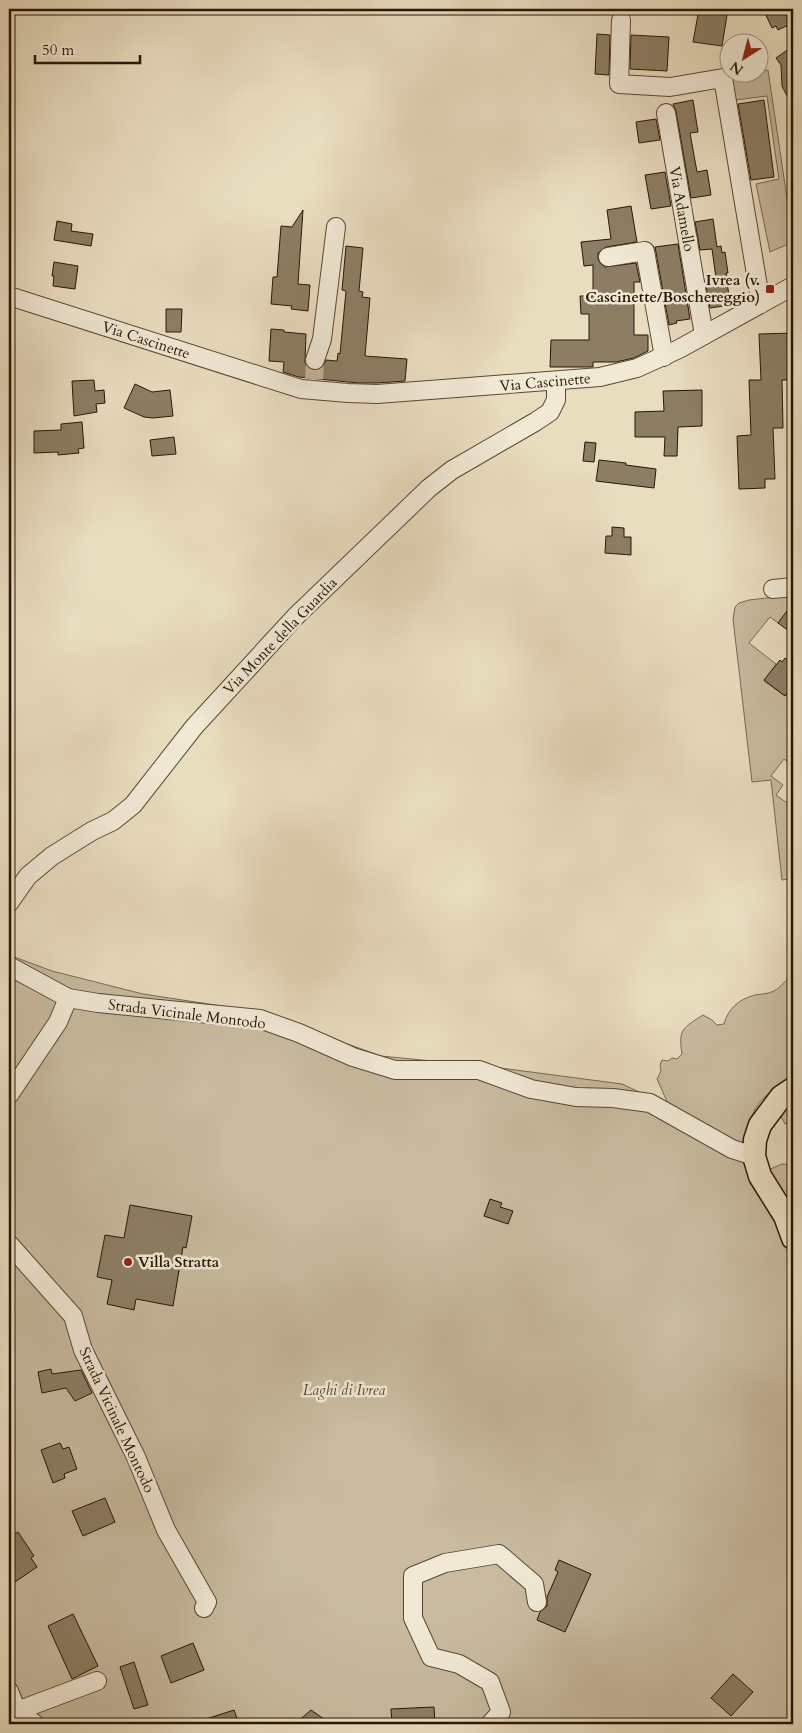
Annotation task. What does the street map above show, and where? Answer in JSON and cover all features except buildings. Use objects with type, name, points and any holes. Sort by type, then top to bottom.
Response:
[{"type":"main road","points":[[793,1089],[781,1097],[760,1125],[755,1140],[754,1156],[760,1176],[785,1216],[793,1238]]},
{"type":"street","points":[[621,20],[619,84],[670,86],[723,78],[761,304]]},
{"type":"street","name":"Via Adamello","points":[[666,113],[704,335]]},
{"type":"street","points":[[315,360],[322,339],[336,227]]},
{"type":"street","points":[[608,257],[645,250],[664,356]]},
{"type":"street","name":"Via Cascinette","points":[[9,296],[279,382],[377,394],[556,382],[600,377],[637,368],[704,335],[793,286]]},
{"type":"street","name":"Via Monte della Guardia","points":[[9,903],[28,876],[52,856],[92,831],[113,821],[134,805],[194,727],[295,617],[430,488],[452,470],[550,412],[556,400],[556,382]]},
{"type":"street","points":[[773,589],[793,586]]},
{"type":"street","name":"Strada Vicinale Montodo","points":[[9,966],[68,998],[98,1003],[260,1019],[299,1033],[353,1057],[395,1070],[479,1070],[530,1089],[576,1096],[650,1103],[732,1149],[754,1156]]},
{"type":"street","points":[[9,1095],[58,1022],[68,998]]},
{"type":"street","name":"Strada Vicinale Montodo","points":[[9,1244],[73,1316],[83,1350],[136,1457],[166,1530],[207,1602],[204,1608]]},
{"type":"street","points":[[490,1724],[501,1712],[490,1682],[458,1664],[431,1657],[414,1618],[413,1576],[445,1563],[499,1554],[534,1584],[537,1602]]},
{"type":"street","points":[[13,1713],[97,1681]]},
{"type":"street","points":[[9,1691],[13,1713]]},
{"type":"street","points":[[13,1713],[35,1724]]},
{"type":"green space","points":[[732,82],[770,82],[793,239],[793,242],[770,252],[756,184],[779,179],[767,96],[735,100]]},
{"type":"green space","points":[[793,595],[793,604],[778,623],[770,617],[749,643],[776,664],[764,681],[785,696],[793,689],[793,766],[784,759],[771,776],[783,785],[776,795],[787,803],[793,795],[793,814],[787,822],[793,828],[793,878],[782,880],[771,780],[752,782],[733,619],[735,607],[739,603],[749,600]]},
{"type":"green space","name":"Laghi di Ivrea","points":[[9,955],[52,971],[143,994],[255,1011],[381,1056],[493,1067],[622,1084],[669,1106],[657,1079],[661,1071],[660,1065],[662,1060],[677,1059],[682,1054],[681,1039],[687,1026],[703,1015],[717,1025],[724,1024],[731,1009],[739,1002],[755,995],[774,991],[793,976],[793,1081],[780,1086],[763,1098],[752,1116],[747,1136],[739,1145],[768,1170],[782,1164],[793,1165],[793,1724],[9,1724]]},
{"type":"green space","points":[[793,1100],[793,1123],[785,1124],[778,1111]]},
{"type":"tunnel","points":[[314,379],[315,360]]},
{"type":"place","name":"Ivrea (v. Cascinette/Boschereggio)","points":[[770,289]]},
{"type":"place","name":"Villa Stratta","points":[[128,1262]]}]
